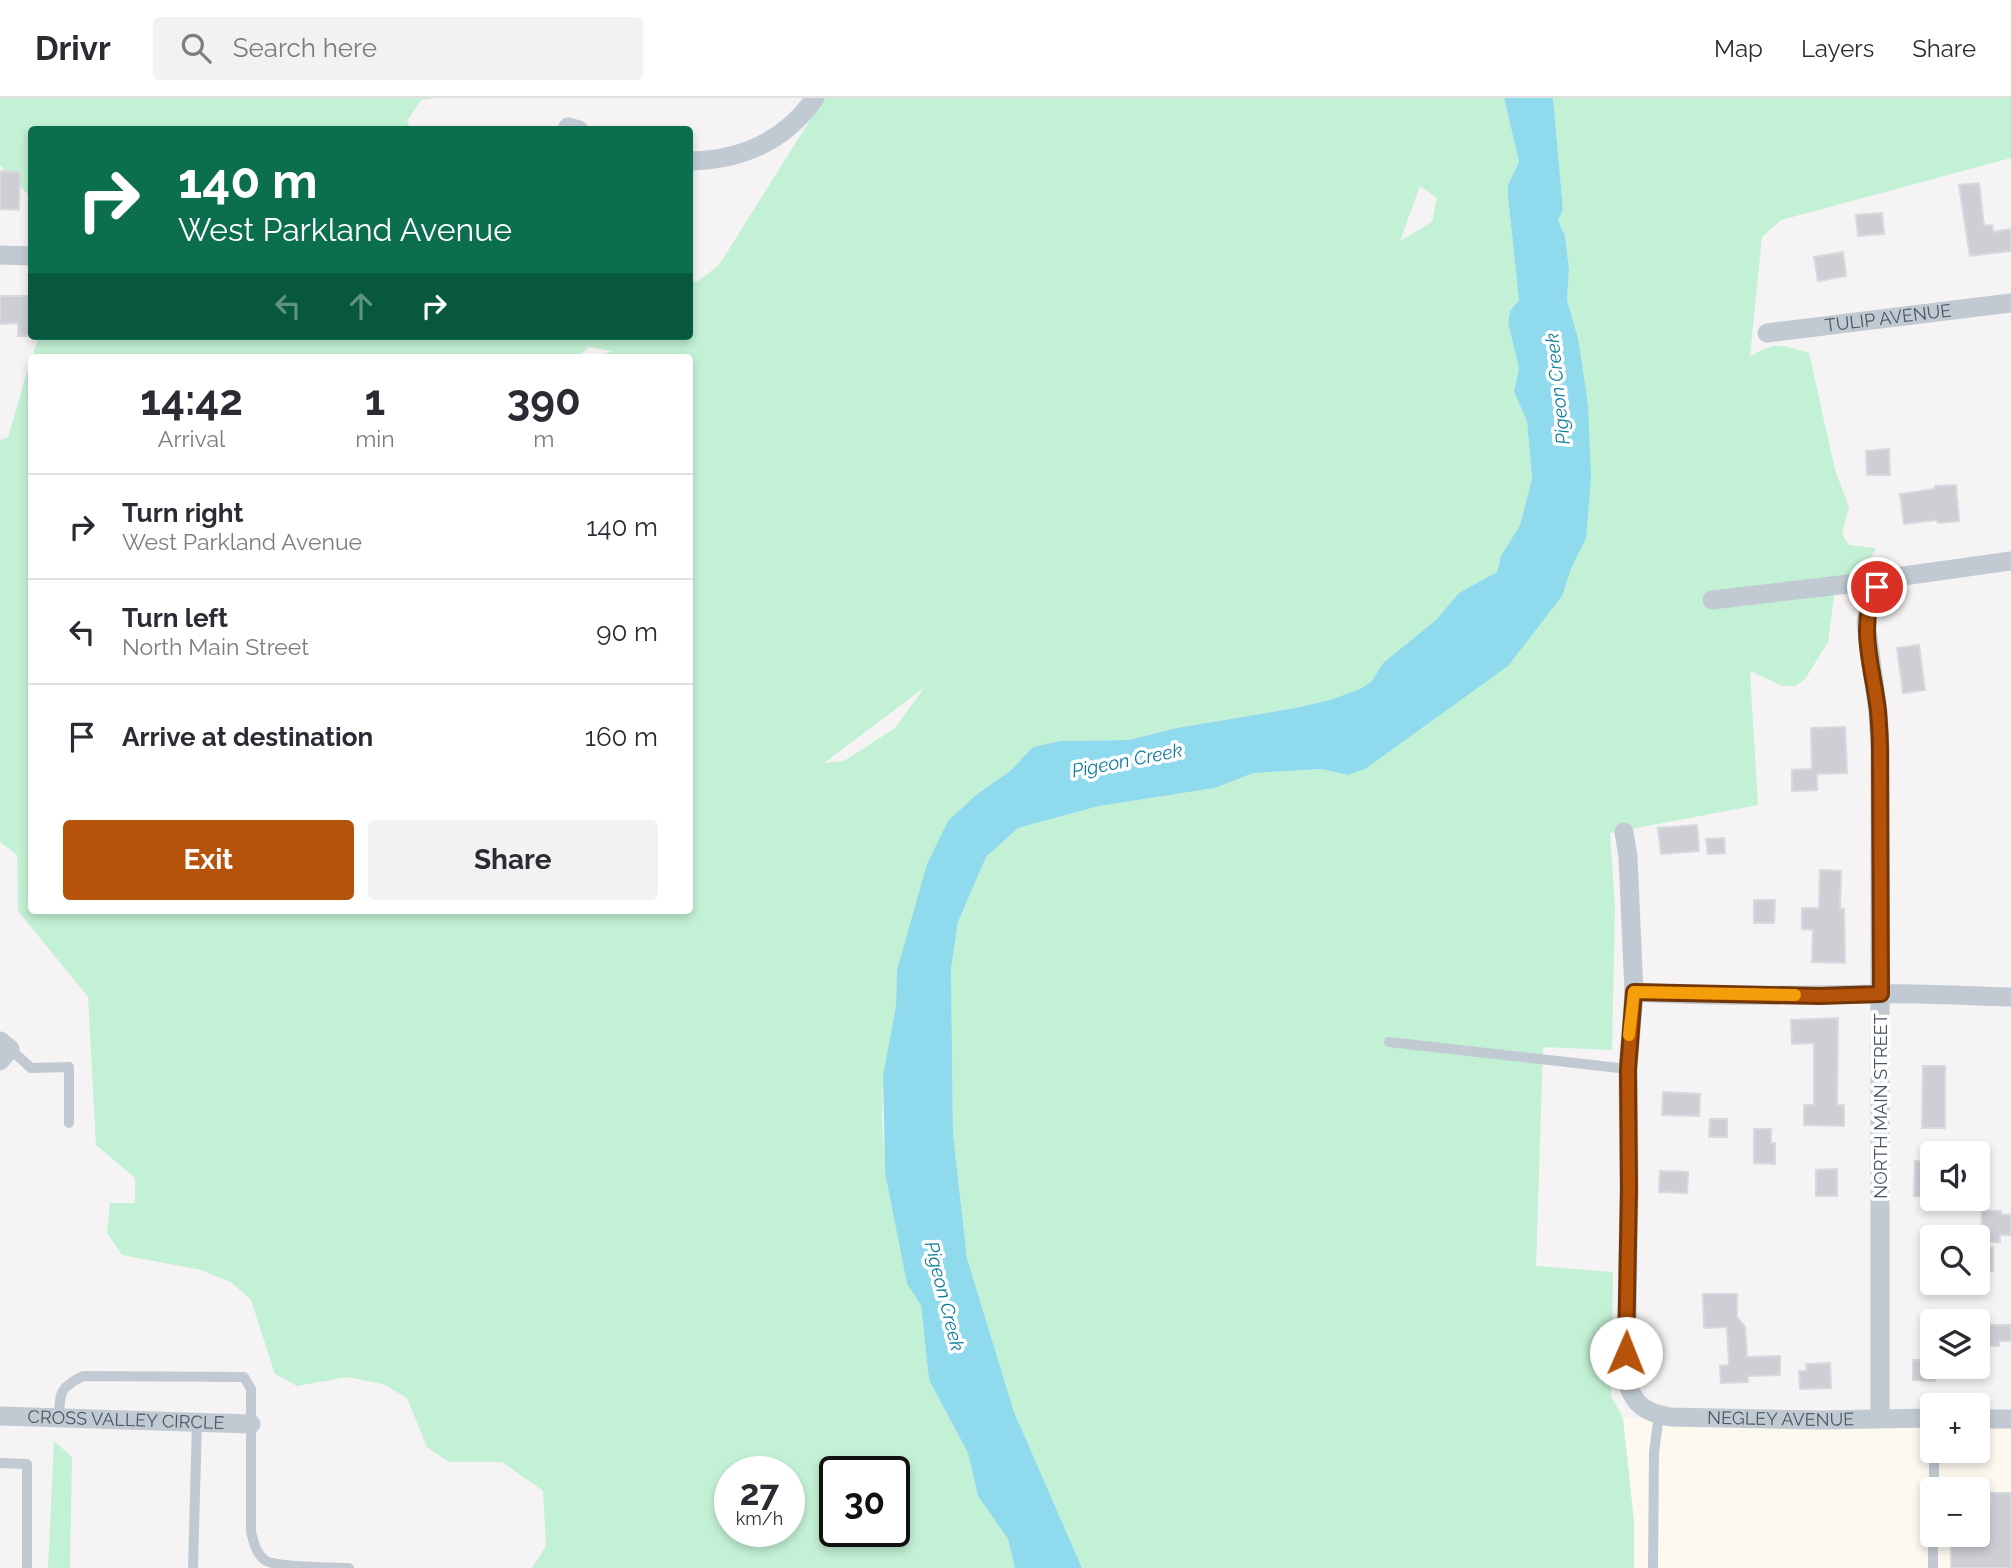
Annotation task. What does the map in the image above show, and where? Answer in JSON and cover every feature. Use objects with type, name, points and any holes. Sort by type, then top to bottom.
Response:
[{"type":"street","points":[[693,161],[724,158],[766,144],[797,120],[815,98]]},
{"type":"street","points":[[0,255],[28,256]]},
{"type":"street","name":"TULIP AVENUE","points":[[1766,333],[2011,303]]},
{"type":"street","points":[[1712,600],[1857,583],[1877,587],[1889,578],[1899,576],[2011,561]]},
{"type":"street","name":"NORTH MAIN STREET","points":[[1877,587],[1869,601],[1866,623],[1880,749],[1880,1418]]},
{"type":"street","points":[[1624,832],[1628,857],[1634,992],[1628,1069]]},
{"type":"street","points":[[1634,992],[2011,997]]},
{"type":"street","name":"NEGLEY AVENUE","points":[[1628,1069],[1626,1380],[1634,1400],[1649,1412],[1659,1415],[1732,1419],[1920,1418]]},
{"type":"street","name":"CROSS VALLEY CIRCLE","points":[[0,1416],[251,1424]]},
{"type":"street","points":[[1990,1419],[2011,1419]]},
{"type":"lane","points":[[1389,1042],[1628,1069]]},
{"type":"lane","points":[[3,1050],[31,1068],[69,1067],[69,1123]]},
{"type":"lane","points":[[59,1418],[60,1396],[65,1385],[83,1376],[244,1377],[251,1389],[251,1532],[257,1551],[267,1562],[288,1566],[349,1568]]},
{"type":"lane","points":[[1653,1568],[1654,1452],[1659,1415]]},
{"type":"lane","points":[[193,1568],[197,1422]]},
{"type":"lane","points":[[0,1463],[27,1464],[27,1568]]},
{"type":"lane","points":[[1933,1547],[1933,1568]]},
{"type":"shaded area","points":[[1623,1418],[1920,1422],[1920,1463],[1990,1463],[1990,1423],[2011,1423],[2011,1568],[1634,1568],[1634,1522]]},
{"type":"green space","points":[[0,98],[435,98],[421,100],[407,121],[410,126],[28,126],[28,195],[0,165]]},
{"type":"green space","points":[[824,98],[1504,98],[1519,162],[1508,185],[1508,197],[1519,300],[1510,311],[1508,323],[1519,368],[1514,392],[1527,421],[1532,479],[1520,525],[1501,556],[1497,572],[1459,593],[1436,620],[1384,662],[1371,682],[1360,689],[1330,700],[1295,708],[1177,728],[1129,740],[1060,741],[1033,747],[1010,771],[976,795],[897,970],[896,1006],[883,1075],[885,1173],[907,1284],[921,1305],[929,1380],[968,1453],[978,1496],[1008,1539],[1015,1568],[532,1568],[546,1546],[543,1491],[502,1462],[449,1462],[427,1447],[407,1398],[383,1384],[347,1377],[297,1386],[275,1374],[251,1300],[232,1283],[201,1270],[122,1255],[107,1233],[110,1203],[135,1203],[135,1178],[96,1145],[88,997],[18,911],[17,855],[0,842],[0,440],[8,437],[28,369],[28,914],[693,914],[693,354],[604,354],[612,351],[589,347],[581,354],[33,354],[38,340],[693,340],[693,282],[698,281],[719,265]],"holes":[[[1420,186],[1437,198],[1432,222],[1400,241]],[[925,687],[895,728],[844,761],[824,763]]]},
{"type":"green space","points":[[1553,98],[2011,98],[2011,158],[1781,220],[1762,237],[1750,356],[1778,346],[1809,353],[1835,470],[1849,507],[1842,534],[1849,545],[1876,548],[1863,571],[1835,590],[1828,642],[1805,679],[1795,686],[1782,686],[1750,671],[1758,805],[1610,833],[1615,907],[1612,1050],[1543,1047],[1536,1266],[1613,1272],[1611,1396],[1623,1418],[1634,1522],[1634,1568],[1082,1568],[1014,1412],[967,1258],[953,1134],[951,969],[958,922],[986,857],[1018,828],[1099,806],[1215,788],[1252,773],[1321,769],[1348,775],[1561,597],[1571,569],[1578,338],[1567,300],[1569,269],[1565,236],[1558,220],[1563,210]]},
{"type":"green space","points":[[54,1441],[72,1457],[70,1568],[48,1568]]},
{"type":"water","name":"Pigeon Creek","points":[[1504,98],[1553,98],[1563,210],[1558,220],[1565,236],[1569,269],[1567,300],[1578,338],[1588,405],[1591,478],[1586,538],[1562,596],[1508,666],[1365,769],[1348,775],[1321,769],[1253,773],[1215,788],[1099,806],[1018,828],[986,857],[958,922],[951,969],[953,1134],[967,1258],[1014,1412],[1082,1568],[1015,1568],[1008,1539],[978,1496],[968,1453],[929,1380],[921,1305],[907,1284],[885,1173],[883,1075],[896,1006],[897,970],[927,864],[948,821],[976,795],[1010,771],[1033,747],[1060,741],[1129,740],[1177,728],[1295,708],[1330,700],[1360,689],[1371,682],[1384,662],[1436,620],[1459,593],[1497,572],[1501,556],[1520,525],[1532,479],[1527,421],[1514,392],[1519,368],[1508,323],[1510,311],[1519,300],[1508,185],[1519,162]]},
{"type":"building","points":[[0,171],[20,172],[19,210],[0,209]]},
{"type":"building","points":[[1979,183],[1984,226],[1992,225],[1993,232],[2011,229],[2011,251],[1970,256],[1959,185]]},
{"type":"building","points":[[1882,213],[1884,234],[1858,236],[1856,215]]},
{"type":"building","points":[[1843,252],[1846,276],[1818,281],[1814,257]]},
{"type":"building","points":[[0,296],[28,296],[28,336],[18,336],[18,323],[0,324]]},
{"type":"building","points":[[1889,449],[1890,475],[1867,475],[1866,451]]},
{"type":"building","points":[[1956,485],[1959,521],[1938,523],[1937,520],[1904,524],[1900,494],[1935,489],[1935,486]]},
{"type":"building","points":[[1919,645],[1925,690],[1903,693],[1897,648]]},
{"type":"building","points":[[1845,727],[1847,773],[1817,774],[1817,790],[1792,791],[1792,770],[1812,769],[1811,728]]},
{"type":"building","points":[[1697,825],[1699,851],[1661,854],[1658,828]]},
{"type":"building","points":[[1724,838],[1725,853],[1708,854],[1706,839]]},
{"type":"building","points":[[1820,870],[1841,871],[1840,909],[1844,909],[1845,963],[1812,962],[1813,930],[1802,929],[1802,908],[1819,908]]},
{"type":"building","points":[[1754,900],[1775,900],[1774,923],[1754,923]]},
{"type":"building","points":[[1838,1018],[1837,1105],[1844,1105],[1844,1126],[1804,1125],[1804,1105],[1814,1105],[1814,1043],[1792,1044],[1791,1020]]},
{"type":"building","points":[[1923,1066],[1945,1066],[1945,1128],[1922,1128]]},
{"type":"building","points":[[1663,1092],[1700,1094],[1699,1116],[1662,1115]]},
{"type":"building","points":[[1710,1119],[1727,1119],[1727,1137],[1709,1137]]},
{"type":"building","points":[[1754,1129],[1771,1129],[1771,1143],[1775,1143],[1775,1164],[1754,1163]]},
{"type":"building","points":[[1915,1161],[1920,1161],[1920,1196],[1914,1196]]},
{"type":"building","points":[[1837,1169],[1837,1196],[1816,1196],[1816,1170]]},
{"type":"building","points":[[1660,1171],[1688,1172],[1687,1193],[1659,1192]]},
{"type":"building","points":[[1982,1211],[2001,1211],[2001,1214],[2011,1215],[2011,1235],[2000,1235],[2000,1242],[1990,1242],[1990,1225],[1982,1225]]},
{"type":"building","points":[[1990,1247],[1993,1247],[1993,1271],[1990,1271]]},
{"type":"building","points":[[1703,1294],[1737,1294],[1737,1317],[1745,1327],[1747,1357],[1780,1356],[1780,1375],[1748,1376],[1748,1382],[1721,1383],[1720,1366],[1729,1365],[1727,1327],[1704,1328]]},
{"type":"building","points":[[1990,1325],[2011,1325],[2011,1341],[1999,1341],[1999,1346],[1990,1346]]},
{"type":"building","points":[[1913,1360],[1920,1360],[1920,1379],[1935,1379],[1935,1381],[1913,1380]]},
{"type":"building","points":[[1830,1363],[1831,1388],[1800,1389],[1799,1371],[1807,1371],[1806,1364]]},
{"type":"building","points":[[1991,1493],[2011,1493],[2011,1568],[1951,1568],[1951,1547],[1990,1547]]},
{"type":"slow traffic","points":[[1629,1035],[1634,992],[1795,995]]},
{"type":"route","points":[[1626,1353],[1628,1069],[1634,992],[1686,995],[1881,994],[1880,749],[1866,623],[1869,601],[1877,587]]}]
